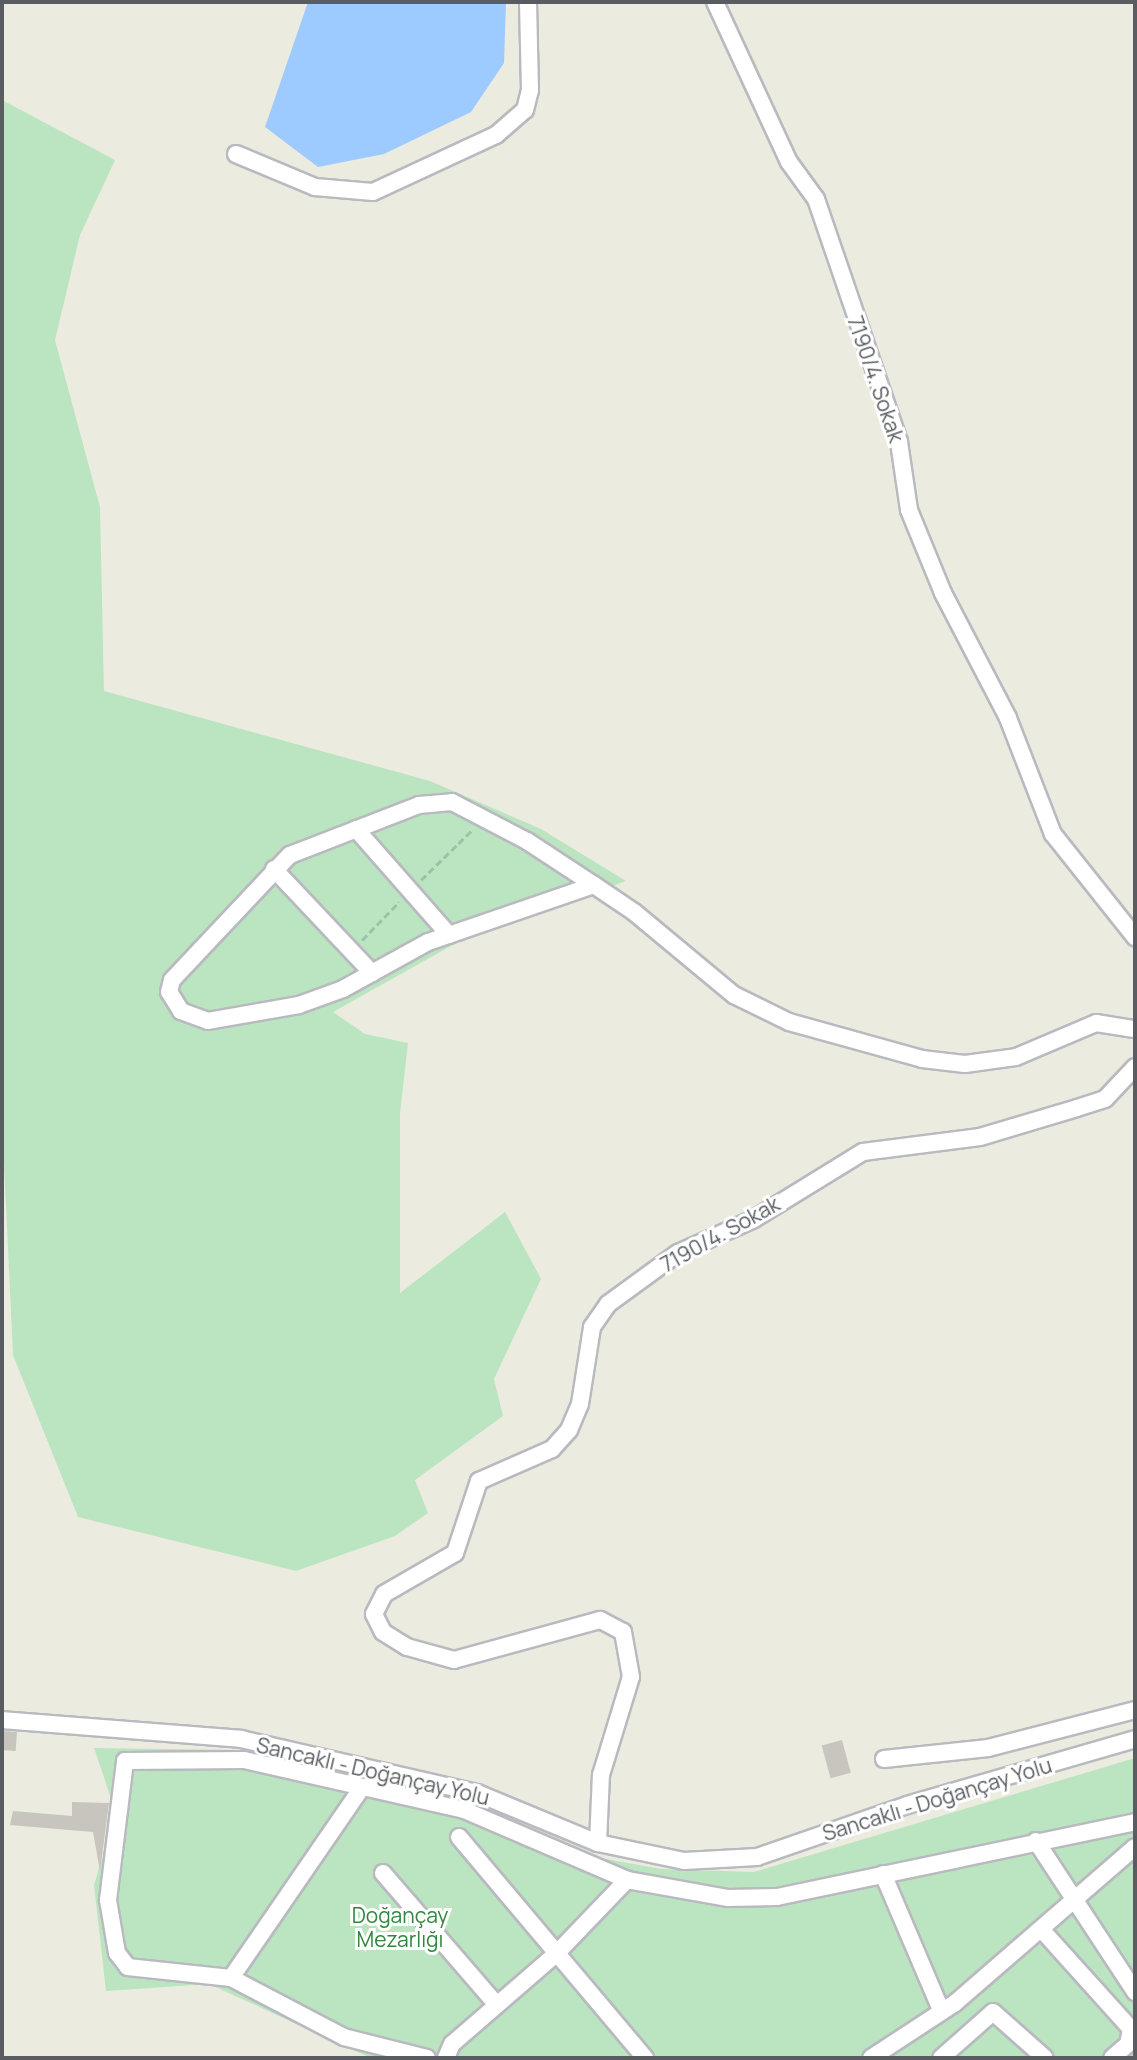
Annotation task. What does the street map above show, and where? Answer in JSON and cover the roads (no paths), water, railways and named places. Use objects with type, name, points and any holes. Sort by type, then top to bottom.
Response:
[{"type":"street","points":[[236,154],[315,187],[373,192],[496,135],[525,110],[530,90],[528,2]]},
{"type":"street","name":"7190/4. Sokak","points":[[715,2],[789,162],[816,199],[899,442],[909,510],[943,593],[1008,718],[1053,834],[1135,937]]},
{"type":"street","points":[[594,885],[449,935],[299,1005],[208,1021],[181,1011],[172,1000],[172,980],[274,869],[308,844],[356,830],[419,805],[452,802],[594,885],[761,1011],[922,1059],[965,1064],[1017,1057],[1096,1023],[1135,1029]]},
{"type":"street","points":[[356,830],[449,935]]},
{"type":"street","points":[[274,869],[372,973]]},
{"type":"street","name":"7190/4. Sokak","points":[[598,1843],[601,1775],[631,1677],[623,1632],[600,1620],[454,1660],[407,1647],[383,1632],[374,1614],[384,1594],[455,1553],[479,1481],[552,1448],[569,1430],[580,1404],[592,1326],[608,1304],[678,1253],[754,1219],[863,1152],[980,1138],[1077,1108],[1105,1098],[1135,1067]]},
{"type":"street","points":[[884,1759],[988,1748],[1135,1710]]},
{"type":"street","name":"Sancaklı - Doğançay Yolu","points":[[2,1720],[241,1739],[477,1793],[598,1843],[684,1861],[757,1857],[907,1805],[1135,1739]]},
{"type":"street","points":[[427,2058],[344,2036],[231,1978],[147,1974],[128,1967],[117,1953],[108,1878],[121,1830],[119,1773],[125,1761],[210,1755],[361,1789],[497,1821],[626,1880],[728,1898],[777,1897],[1036,1840],[1135,1822]]},
{"type":"street","points":[[231,1978],[361,1789]]},
{"type":"street","points":[[459,1837],[645,2058]]},
{"type":"street","points":[[1036,1840],[1135,1992]]},
{"type":"street","points":[[872,2058],[942,2010],[1135,1847]]},
{"type":"street","points":[[383,1873],[497,2005]]},
{"type":"street","points":[[883,1874],[942,2010]]},
{"type":"street","points":[[446,2058],[452,2044],[557,1953],[626,1880]]},
{"type":"street","points":[[1041,1928],[1130,2029],[1128,2044],[1112,2058]]},
{"type":"street","points":[[941,2058],[993,2012],[1045,2058]]},
{"type":"water","points":[[308,2],[506,2],[504,63],[471,112],[384,154],[318,167],[265,127]]},
{"type":"park label","name":"Doğançay Mezarlığı","points":[[400,1927]]}]
